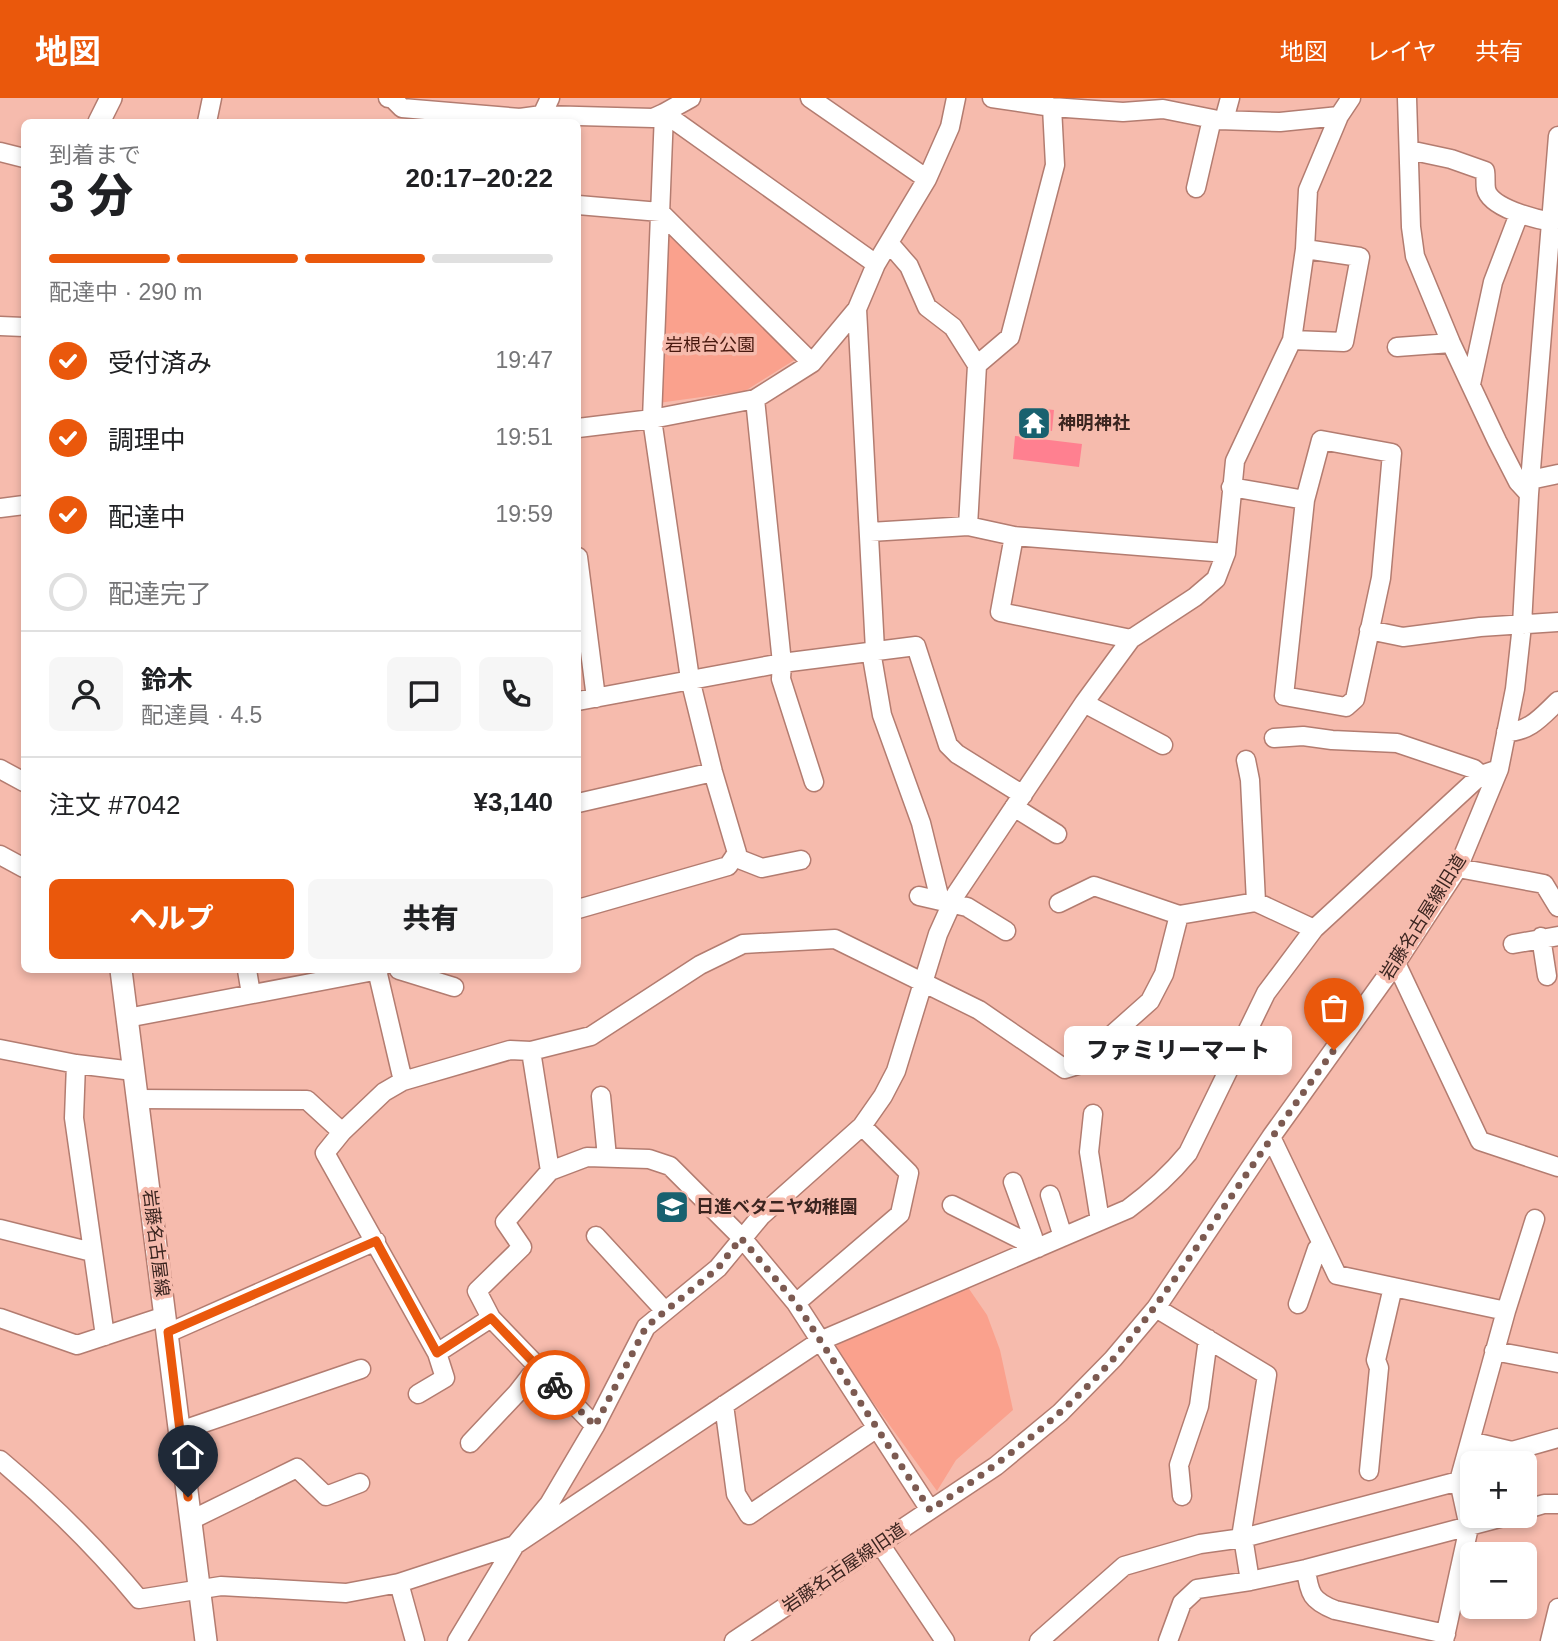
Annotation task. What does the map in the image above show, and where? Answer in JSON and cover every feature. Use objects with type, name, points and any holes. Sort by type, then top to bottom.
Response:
[{"type":"main road","points":[[100,119],[111,98]]},
{"type":"main road","name":"岩藤名古屋線","points":[[121,973],[206,1641]]},
{"type":"street","points":[[208,119],[212,98]]},
{"type":"street","points":[[542,115],[550,98]]},
{"type":"street","points":[[399,107],[520,118],[542,115],[653,118],[691,98]]},
{"type":"street","points":[[810,98],[927,179]]},
{"type":"street","points":[[581,428],[652,419],[755,399],[813,363],[857,309],[876,264],[927,179],[950,127],[956,98]]},
{"type":"street","points":[[992,98],[1052,107],[1123,113],[1183,105],[1218,120],[1280,122],[1339,116]]},
{"type":"street","points":[[1196,188],[1218,120],[1230,98]]},
{"type":"street","points":[[457,1641],[515,1545],[549,1504],[595,1426],[646,1327],[718,1268],[761,1216],[862,1126],[896,1071],[951,897],[1084,703],[1131,639],[1195,597],[1216,579],[1226,553],[1235,461],[1292,340],[1305,249],[1308,190],[1339,116],[1351,98]]},
{"type":"street","points":[[1407,98],[1411,226],[1415,256],[1451,343],[1518,482],[1529,487],[1558,474]]},
{"type":"street","points":[[977,365],[1010,337],[1055,165],[1052,107]]},
{"type":"street","points":[[581,908],[728,866],[737,853],[690,679],[652,419],[664,113]]},
{"type":"street","points":[[664,113],[876,264]]},
{"type":"street","name":"岩藤名古屋線旧道","points":[[734,1641],[996,1466],[1060,1413],[1113,1359],[1156,1308],[1271,1137],[1396,963],[1458,868],[1499,769],[1515,689],[1522,625],[1529,487],[1554,229],[1558,136]]},
{"type":"street","points":[[1409,150],[1451,159],[1485,171],[1486,190],[1493,199],[1519,215],[1554,229]]},
{"type":"street","points":[[0,152],[21,157]]},
{"type":"street","points":[[581,205],[660,212],[813,363]]},
{"type":"street","points":[[1471,384],[1493,282],[1519,215]]},
{"type":"street","points":[[889,243],[909,266],[927,307],[953,327],[977,365],[968,526]]},
{"type":"street","points":[[1292,340],[1344,342],[1360,257],[1305,249]]},
{"type":"street","points":[[857,309],[870,532],[873,650],[882,715],[951,897]]},
{"type":"street","points":[[0,326],[21,327]]},
{"type":"street","points":[[1397,346],[1451,343]]},
{"type":"street","points":[[755,399],[782,663],[781,679],[814,782]]},
{"type":"street","points":[[1321,440],[1392,453],[1381,578],[1369,631],[1355,699],[1346,707],[1284,696],[1305,500],[1321,440]]},
{"type":"street","points":[[1231,487],[1305,500]]},
{"type":"street","points":[[0,508],[21,505]]},
{"type":"street","points":[[870,532],[968,526],[1014,536],[1226,553]]},
{"type":"street","points":[[1014,536],[1000,612],[1131,639]]},
{"type":"street","points":[[581,580],[596,698]]},
{"type":"street","points":[[1369,631],[1403,637],[1558,622]]},
{"type":"street","points":[[581,700],[782,663],[916,646],[948,745],[1057,834]]},
{"type":"street","points":[[1506,732],[1519,732],[1532,726],[1558,701]]},
{"type":"street","points":[[1084,703],[1163,745]]},
{"type":"street","points":[[1274,738],[1303,736],[1397,743],[1474,769],[1481,775]]},
{"type":"street","points":[[1246,760],[1250,780],[1256,902]]},
{"type":"street","points":[[0,769],[21,780]]},
{"type":"street","points":[[0,1460],[63,1517],[115,1570],[139,1599],[221,1586],[346,1594],[399,1583],[515,1545],[820,1341],[1036,1246],[1128,1209],[1152,1192],[1188,1153],[1266,993],[1314,929],[1481,775],[1499,769]]},
{"type":"street","points":[[581,802],[713,772]]},
{"type":"street","points":[[0,855],[21,866]]},
{"type":"street","points":[[734,857],[762,868],[802,860]]},
{"type":"street","points":[[1458,868],[1544,884],[1558,907]]},
{"type":"street","points":[[1059,903],[1094,886],[1179,915],[1256,902],[1314,929]]},
{"type":"street","points":[[919,896],[970,898],[1013,929]]},
{"type":"street","points":[[418,1394],[445,1378],[437,1353],[325,1153],[342,1132],[384,1092],[403,1081],[510,1050],[531,1051],[591,1036],[700,965],[743,944],[835,939],[979,1010],[1065,1069],[1078,1065],[1150,1002],[1164,974],[1179,915]]},
{"type":"street","points":[[1513,944],[1549,937],[1547,976]]},
{"type":"street","points":[[1396,963],[1480,1141],[1558,1167]]},
{"type":"street","points":[[248,973],[251,994]]},
{"type":"street","points":[[127,1018],[362,973]]},
{"type":"street","points":[[379,973],[403,1081]]},
{"type":"street","points":[[410,973],[454,987]]},
{"type":"street","points":[[0,1049],[133,1070]]},
{"type":"street","points":[[531,1051],[550,1171]]},
{"type":"street","points":[[76,1063],[74,1118],[105,1336]]},
{"type":"street","points":[[601,1096],[607,1157]]},
{"type":"street","points":[[138,1099],[307,1100],[342,1132]]},
{"type":"street","points":[[1093,1114],[1089,1152],[1100,1221]]},
{"type":"street","points":[[796,1303],[900,1214],[909,1173],[862,1126]]},
{"type":"street","points":[[1271,1137],[1337,1275],[1506,1311]]},
{"type":"street","points":[[595,1426],[491,1318],[477,1291],[522,1247],[505,1222],[550,1171],[587,1157],[649,1159],[670,1166],[741,1238],[796,1303],[930,1510]]},
{"type":"street","points":[[1013,1182],[1036,1246]]},
{"type":"street","points":[[1050,1195],[1063,1237]]},
{"type":"street","points":[[952,1205],[1036,1246]]},
{"type":"street","points":[[1460,1486],[1469,1441],[1494,1351],[1535,1219]]},
{"type":"street","points":[[0,1229],[92,1252]]},
{"type":"street","points":[[596,1236],[665,1311]]},
{"type":"street","points":[[0,1318],[77,1345],[105,1336],[167,1324],[376,1241]]},
{"type":"street","points":[[1298,1304],[1317,1250],[1322,1244]]},
{"type":"street","points":[[1368,1471],[1379,1368],[1376,1360],[1393,1287]]},
{"type":"street","points":[[1156,1308],[1267,1375],[1242,1531],[1250,1581]]},
{"type":"street","points":[[437,1353],[491,1318]]},
{"type":"street","points":[[1182,1496],[1179,1465],[1199,1406],[1208,1339]]},
{"type":"street","points":[[1494,1351],[1558,1363]]},
{"type":"street","points":[[470,1443],[517,1393],[538,1366]]},
{"type":"street","points":[[180,1431],[360,1369]]},
{"type":"street","points":[[724,1405],[736,1494],[749,1515],[877,1428]]},
{"type":"street","points":[[1469,1441],[1512,1451],[1558,1438]]},
{"type":"street","points":[[191,1520],[297,1468],[326,1496],[360,1483]]},
{"type":"street","points":[[1039,1641],[1124,1566],[1200,1544],[1243,1538],[1459,1481]]},
{"type":"street","points":[[1537,1506],[1558,1504]]},
{"type":"street","points":[[1168,1641],[1182,1603],[1197,1589],[1306,1569],[1465,1528]]},
{"type":"street","points":[[1306,1569],[1308,1589],[1319,1604],[1445,1637],[1469,1528]]},
{"type":"street","points":[[880,1544],[944,1640]]},
{"type":"street","points":[[399,1583],[415,1641]]},
{"type":"street","points":[[1550,1641],[1558,1608]]},
{"type":"green space","name":"岩根台公園","points":[[662,227],[796,359],[745,391],[658,403]]},
{"type":"green space","points":[[967,1286],[987,1315],[1000,1350],[1013,1410],[956,1460],[937,1491],[855,1377],[836,1346],[908,1308]]},
{"type":"building","points":[[1036,408],[1054,410],[1052,431],[1034,429],[1034,426],[1027,425],[1029,410],[1036,411]]},
{"type":"building","points":[[1015,436],[1082,444],[1079,467],[1013,459]]},
{"type":"way so far","points":[[555,1385],[595,1426],[646,1327],[718,1268],[741,1238],[796,1303],[930,1510],[1017,1449],[1060,1413],[1113,1359],[1156,1308],[1271,1137],[1334,1050]]},
{"type":"place","name":"神明神社","points":[[1034,423]]},
{"type":"place","name":"ファミリーマート","points":[[1334,1050]]},
{"type":"place","name":"日進ベタニヤ幼稚園","points":[[672,1207]]},
{"type":"route","points":[[188,1497],[168,1332],[376,1241],[437,1353],[491,1318],[555,1385]]}]
